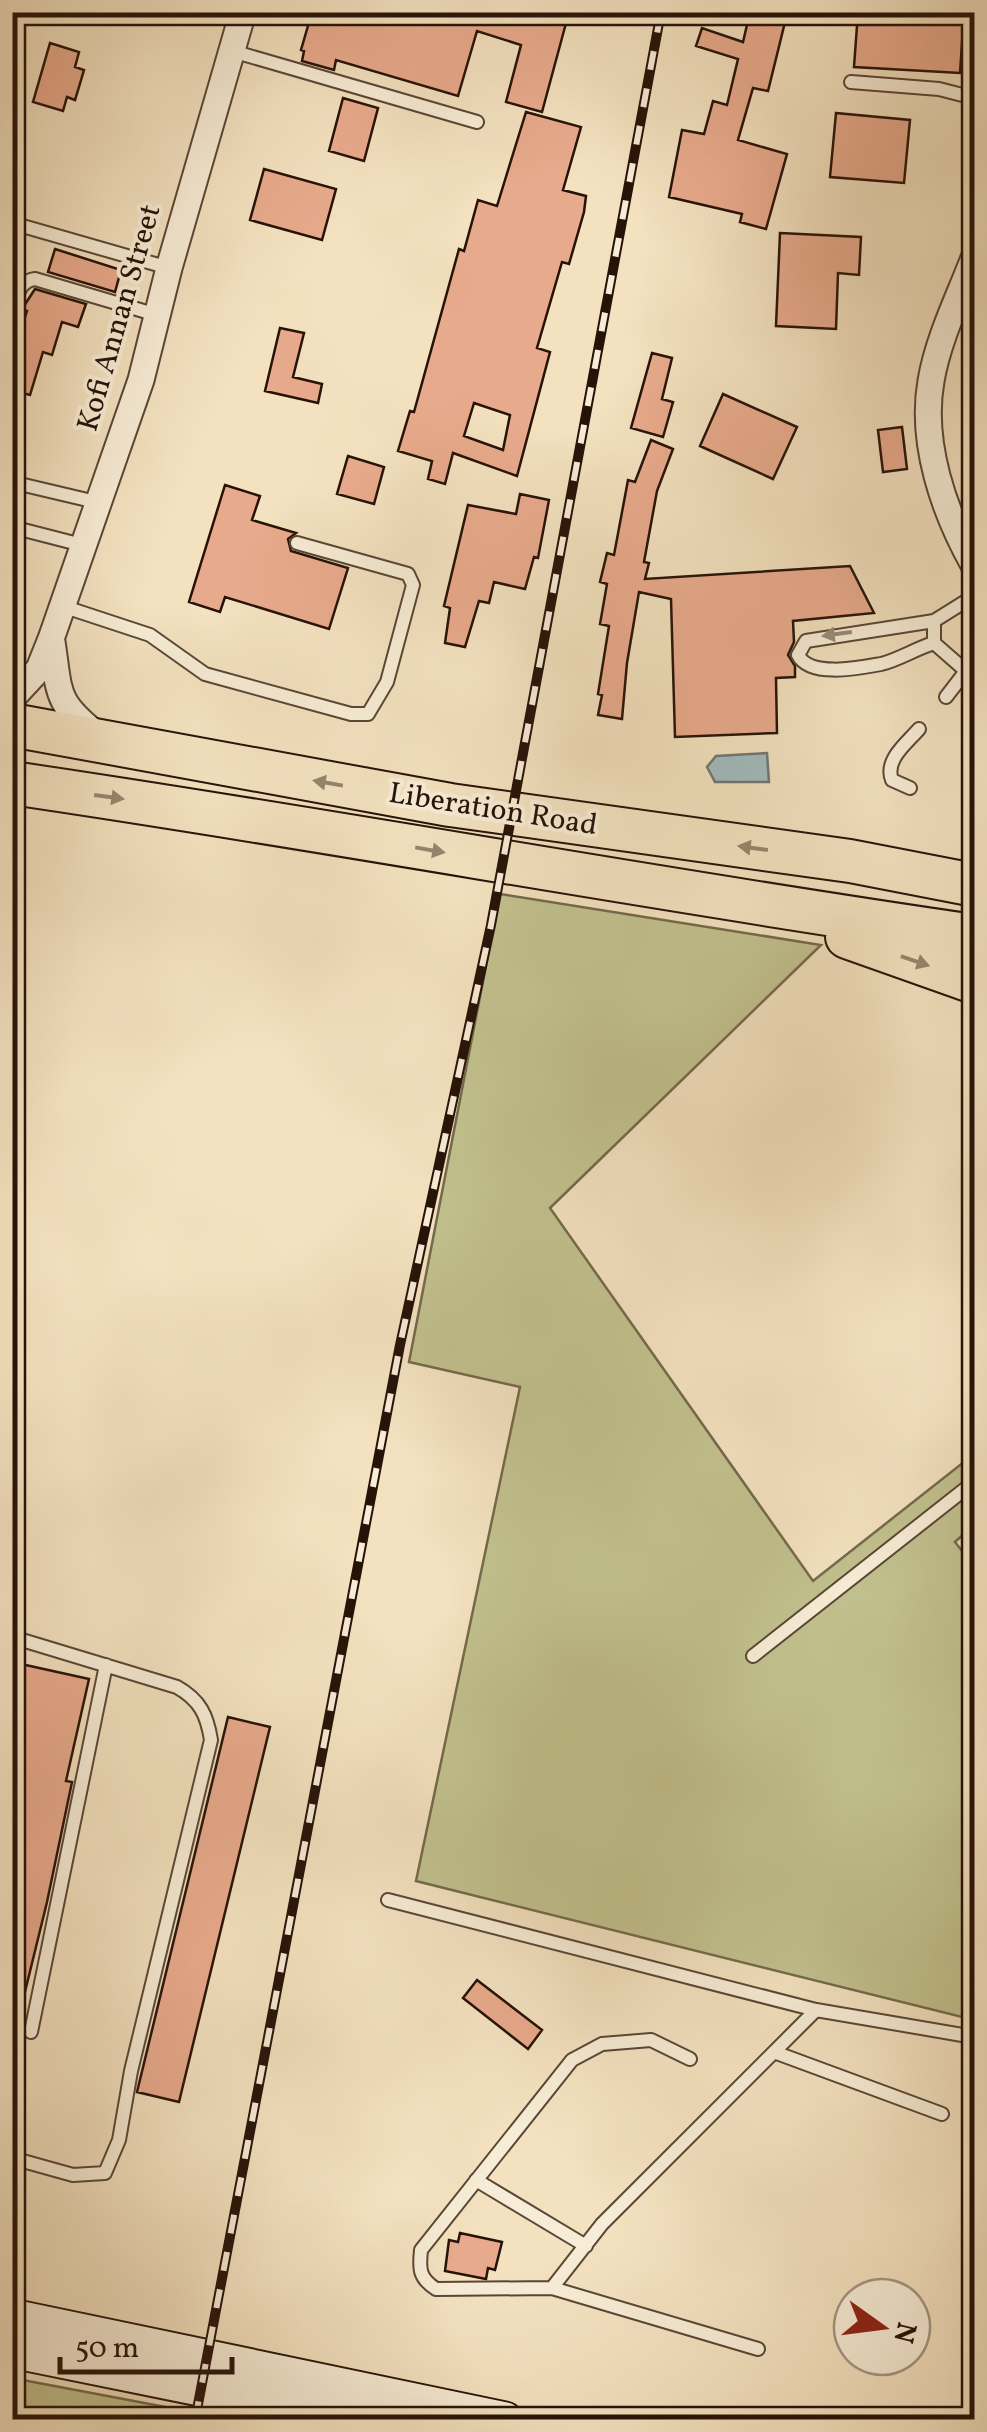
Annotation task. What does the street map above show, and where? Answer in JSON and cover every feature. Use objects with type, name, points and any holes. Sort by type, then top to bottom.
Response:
[{"type":"highway","name":"Liberation Road","points":[[12,725],[450,805],[850,861],[974,885]]},
{"type":"highway","name":"Liberation Road","points":[[12,783],[184,808],[757,905],[974,936]]},
{"type":"highway","points":[[850,861],[974,853]]},
{"type":"highway","points":[[757,905],[974,982]]},
{"type":"main road","points":[[12,2318],[506,2420]]},
{"type":"main road","points":[[12,2350],[357,2420]]},
{"type":"street","name":"Kofi Annan Street","points":[[12,698],[39,669],[141,380],[242,12]]},
{"type":"street","points":[[974,258],[930,381],[928,432],[938,478],[958,536],[974,565]]},
{"type":"street","name":"Kofi Annan Street","points":[[51,639],[56,688],[65,706],[105,742]]},
{"type":"lane","points":[[232,50],[478,122]]},
{"type":"lane","points":[[852,82],[939,88],[974,98]]},
{"type":"lane","points":[[12,223],[169,268]]},
{"type":"lane","points":[[12,306],[27,280],[36,279],[158,316]]},
{"type":"lane","points":[[12,487],[24,484],[96,502]]},
{"type":"lane","points":[[12,528],[82,545]]},
{"type":"lane","points":[[62,606],[150,634],[205,674],[351,714],[368,714],[387,682],[413,585],[408,574],[296,543]]},
{"type":"lane","points":[[934,643],[885,663],[824,669],[810,667],[798,655],[806,641],[820,636],[934,621],[974,596]]},
{"type":"lane","points":[[934,621],[934,643],[966,671],[946,697]]},
{"type":"lane","points":[[910,788],[892,780],[889,771],[919,730]]},
{"type":"lane","points":[[753,1656],[974,1482]]},
{"type":"lane","points":[[12,1637],[177,1687],[203,1708],[212,1740],[131,2071],[119,2140],[105,2172],[73,2175],[12,2158]]},
{"type":"lane","points":[[31,2032],[106,1666]]},
{"type":"lane","points":[[388,1900],[816,2010],[974,2036]]},
{"type":"lane","points":[[552,2288],[614,2211],[816,2010]]},
{"type":"lane","points":[[690,2059],[651,2040],[602,2044],[572,2060],[421,2250],[419,2269],[424,2281],[436,2289],[552,2288],[758,2349]]},
{"type":"lane","points":[[774,2052],[942,2114]]},
{"type":"lane","points":[[476,2180],[586,2246]]},
{"type":"path","points":[[12,2402],[36,2420]]},
{"type":"green space","points":[[500,894],[821,945],[550,1208],[813,1581],[974,1454],[974,1525],[955,1542],[974,1566],[974,1591],[969,1596],[974,1604],[974,2020],[416,1881],[520,1387],[409,1362]]},
{"type":"green space","points":[[12,2378],[187,2411],[186,2419],[13,2419]]},
{"type":"water","points":[[767,753],[769,782],[715,782],[707,767],[716,756]]},
{"type":"building","points":[[312,12],[569,12],[542,112],[506,102],[521,45],[477,31],[458,96],[336,60],[334,70],[302,61],[301,50]]},
{"type":"building","points":[[750,12],[786,18],[768,91],[753,88],[738,140],[787,154],[766,229],[740,222],[742,214],[669,197],[682,130],[704,134],[713,101],[727,105],[738,59],[696,46],[702,28],[743,42]]},
{"type":"building","points":[[858,12],[964,12],[960,73],[854,67]]},
{"type":"building","points":[[50,43],[79,52],[75,67],[84,70],[75,100],[67,97],[63,111],[33,102]]},
{"type":"building","points":[[343,98],[378,108],[364,161],[329,151]]},
{"type":"building","points":[[526,112],[581,127],[563,190],[586,196],[584,212],[569,264],[562,262],[537,348],[550,352],[517,476],[453,453],[445,484],[428,479],[432,461],[398,451],[410,411],[414,412],[459,249],[464,251],[478,200],[497,206]],"holes":[[[474,403],[510,415],[503,450],[464,436]]]},
{"type":"building","points":[[836,113],[910,120],[904,183],[830,177]]},
{"type":"building","points":[[264,169],[336,189],[322,240],[250,220]]},
{"type":"building","points":[[780,233],[861,237],[859,275],[838,273],[836,329],[776,326]]},
{"type":"building","points":[[55,249],[121,270],[115,292],[48,272]]},
{"type":"building","points":[[35,289],[86,304],[78,327],[62,322],[52,355],[43,352],[30,395],[12,390],[12,356],[27,311],[22,309]]},
{"type":"building","points":[[280,328],[304,333],[293,377],[322,384],[318,403],[265,391]]},
{"type":"building","points":[[652,353],[672,358],[662,399],[673,402],[663,437],[631,428]]},
{"type":"building","points":[[723,394],[797,427],[773,479],[700,446]]},
{"type":"building","points":[[902,427],[907,469],[883,472],[878,430]]},
{"type":"building","points":[[651,440],[673,449],[657,491],[644,562],[649,563],[645,579],[850,566],[874,613],[793,621],[794,642],[788,655],[795,666],[795,677],[776,678],[777,733],[675,737],[671,599],[639,592],[622,719],[598,715],[609,626],[600,624],[607,584],[600,582],[607,553],[614,555],[628,480],[635,482]]},
{"type":"building","points":[[348,456],[384,467],[374,504],[337,494]]},
{"type":"building","points":[[225,485],[260,496],[252,520],[296,533],[288,539],[291,551],[348,568],[329,629],[225,597],[220,612],[189,602]]},
{"type":"building","points":[[520,494],[549,500],[538,558],[534,557],[525,589],[494,582],[489,603],[479,601],[465,647],[445,643],[450,608],[444,606],[468,505],[516,514]]},
{"type":"building","points":[[12,1662],[89,1679],[66,1781],[72,1782],[20,2012],[12,2011]]},
{"type":"building","points":[[228,1717],[270,1727],[179,2102],[137,2092]]},
{"type":"building","points":[[477,1980],[542,2030],[528,2049],[463,1998]]},
{"type":"building","points":[[460,2233],[502,2242],[495,2270],[488,2268],[486,2279],[445,2271],[449,2240],[458,2242]]},
{"type":"railway","points":[[195,2420],[400,1345],[491,925],[661,12]]}]
